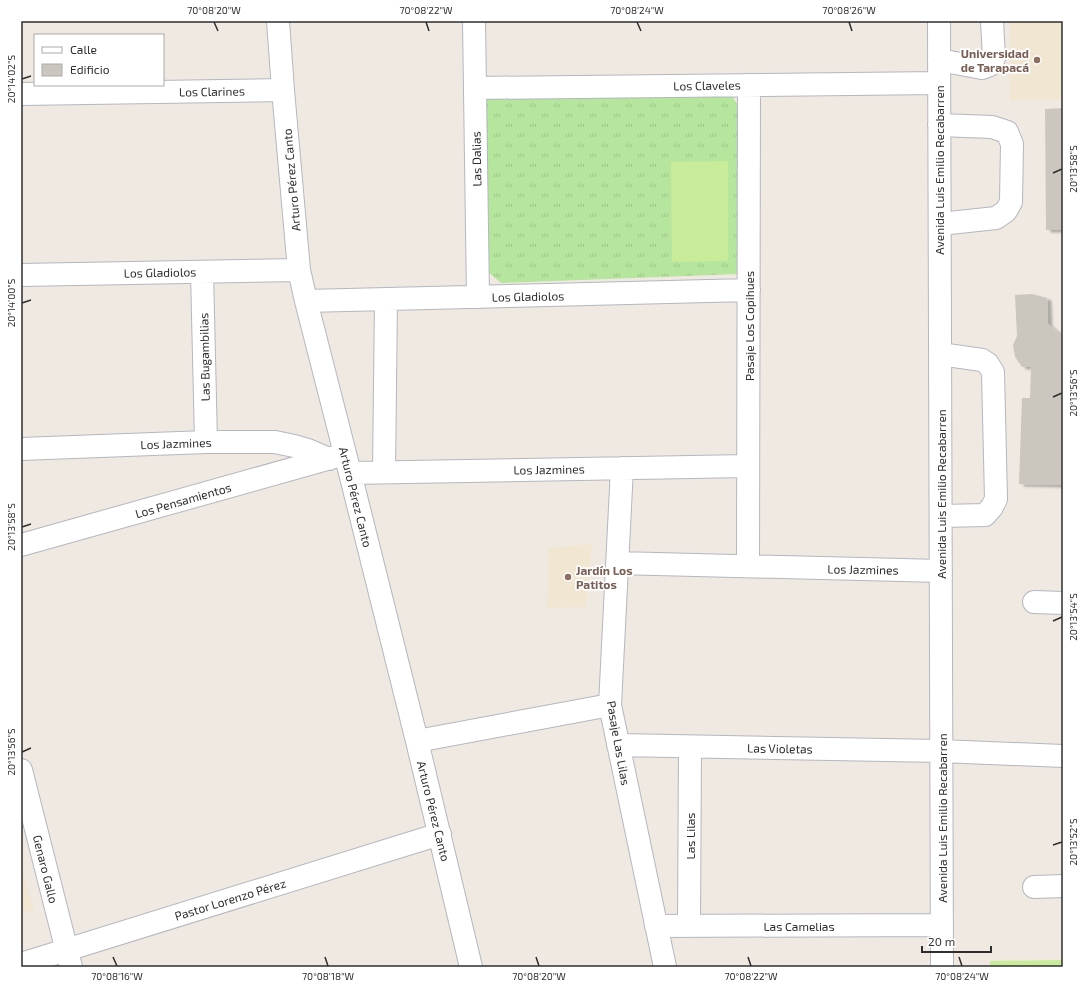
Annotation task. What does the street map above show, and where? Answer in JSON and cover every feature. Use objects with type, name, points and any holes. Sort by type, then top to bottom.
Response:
[{"type":"street","name":"Arturo Pérez Canto","points":[[278,21],[299,270],[341,462],[417,742],[471,967]]},
{"type":"street","name":"Las Dalias","points":[[474,21],[478,297]]},
{"type":"street","name":"Avenida Luis Emilio Recabarren","points":[[939,21],[942,967]]},
{"type":"street","points":[[939,60],[982,68],[990,65],[994,58],[992,21]]},
{"type":"street","name":"Los Claveles","points":[[475,88],[939,83]]},
{"type":"street","name":"Pasaje Los Copihues","points":[[748,566],[749,85]]},
{"type":"street","name":"Los Clarines","points":[[21,94],[283,90]]},
{"type":"street","points":[[939,125],[992,127],[1007,132],[1012,144],[1011,202],[1006,211],[996,218],[940,224]]},
{"type":"street","name":"Los Gladiolos","points":[[21,275],[299,270]]},
{"type":"street","name":"Las Bugambilias","points":[[202,272],[206,442]]},
{"type":"street","name":"Los Gladiolos","points":[[306,301],[749,290]]},
{"type":"street","points":[[384,472],[386,299]]},
{"type":"street","points":[[940,354],[982,360],[988,364],[994,372],[996,499],[992,507],[985,514],[941,516]]},
{"type":"street","name":"Los Jazmines","points":[[21,449],[206,442],[275,442],[294,446],[341,462],[384,472],[748,466]]},
{"type":"street","name":"Los Pensamientos","points":[[21,545],[341,462]]},
{"type":"street","name":"Pasaje Las Lilas","points":[[622,468],[610,705],[665,967]]},
{"type":"street","name":"Los Jazmines","points":[[617,563],[941,571]]},
{"type":"street","points":[[1034,602],[1063,603]]},
{"type":"street","points":[[417,742],[610,705]]},
{"type":"street","name":"Las Violetas","points":[[618,745],[941,751],[1063,756]]},
{"type":"street","name":"Las Lilas","points":[[689,926],[690,746]]},
{"type":"street","name":"Genaro Gallo","points":[[21,770],[69,958]]},
{"type":"street","name":"Pastor Lorenzo Pérez","points":[[21,964],[69,958],[440,834]]},
{"type":"street","points":[[1034,887],[1063,886]]},
{"type":"street","name":"Las Camelias","points":[[656,926],[942,925]]},
{"type":"shaded area","name":"Universidad de Tarapacá","points":[[1010,21],[1063,21],[1063,99],[1010,100]]},
{"type":"shaded area","name":"Jardín Los Patitos","points":[[592,544],[586,607],[547,608],[549,548]]},
{"type":"shaded area","points":[[21,867],[34,909],[21,913]]},
{"type":"green space","points":[[730,93],[739,107],[738,274],[501,283],[487,271],[485,100],[499,94]]},
{"type":"green space","points":[[728,161],[728,261],[672,262],[671,162]]},
{"type":"green space","points":[[1063,960],[1063,967],[990,967],[990,961]]},
{"type":"building","points":[[1063,108],[1063,230],[1046,230],[1045,109]]},
{"type":"building","points":[[1032,294],[1047,298],[1048,324],[1060,334],[1063,341],[1063,485],[1019,484],[1022,398],[1030,398],[1031,367],[1022,367],[1015,357],[1013,345],[1017,336],[1015,295]]},
{"type":"place","name":"Universidad de Tarapacá","points":[[1037,60]]},
{"type":"place","name":"Jardín Los Patitos","points":[[568,577]]}]
